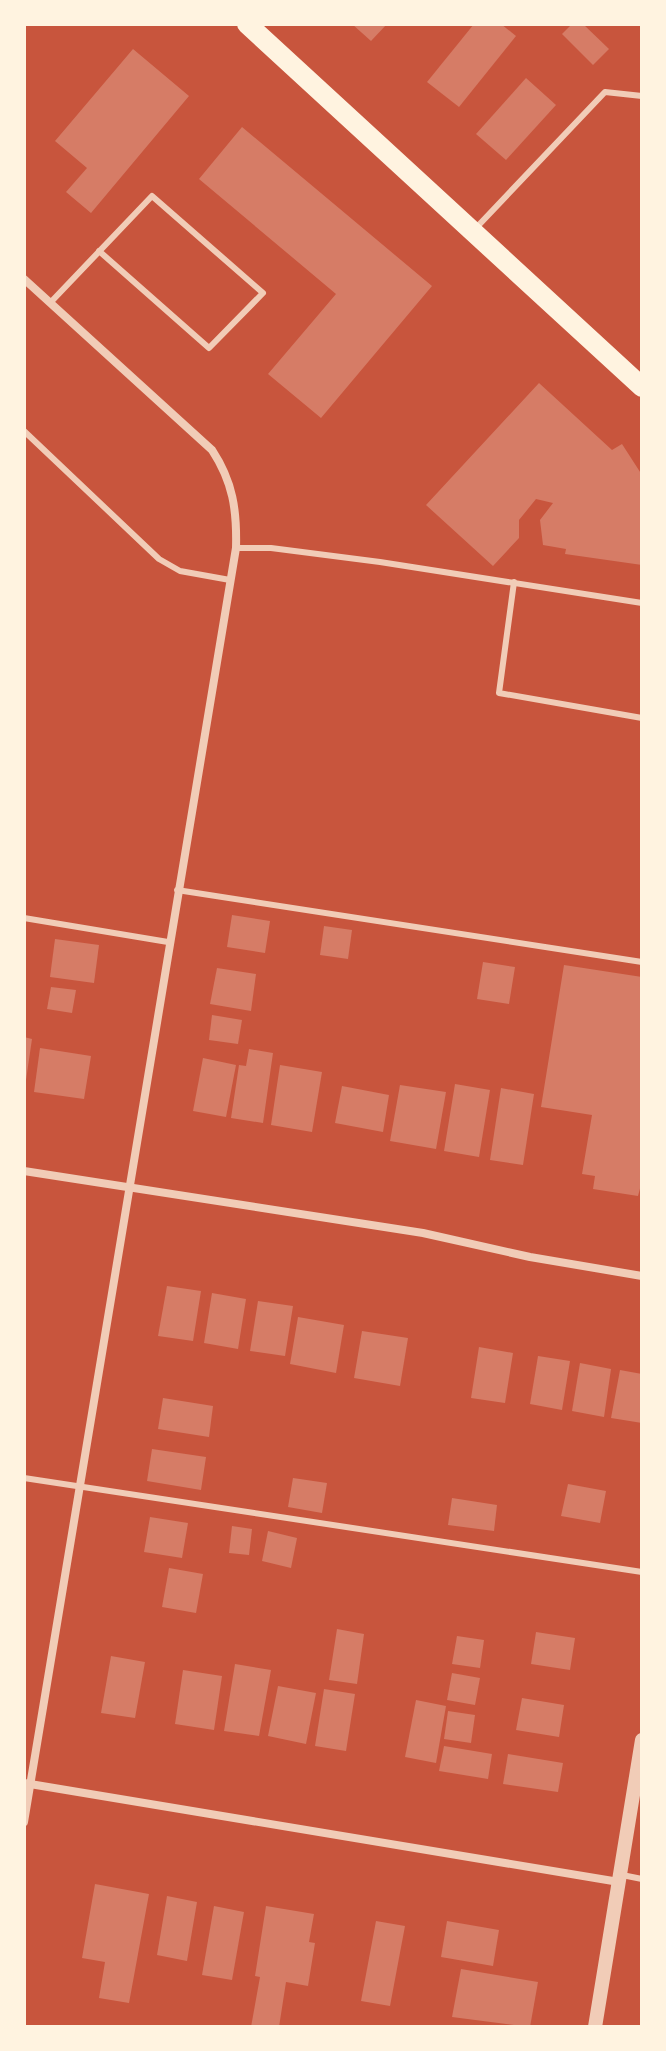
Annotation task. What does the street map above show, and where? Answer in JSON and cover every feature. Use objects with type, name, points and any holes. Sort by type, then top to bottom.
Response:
[{"type":"main road","points":[[247,24],[642,387]]},
{"type":"street","points":[[24,279],[212,450],[226,473],[235,499],[236,548],[27,1784],[24,1822]]},
{"type":"street","points":[[24,1171],[423,1233],[530,1257],[642,1276]]},
{"type":"street","points":[[595,2027],[642,1740]]},
{"type":"street","points":[[27,1784],[619,1878]]},
{"type":"lane","points":[[473,231],[605,92],[642,96]]},
{"type":"lane","points":[[50,303],[99,251],[152,196],[263,293],[209,348],[99,251]]},
{"type":"lane","points":[[24,431],[159,559],[180,571],[230,580]]},
{"type":"lane","points":[[236,548],[271,548],[642,603]]},
{"type":"lane","points":[[514,582],[499,693],[642,718]]},
{"type":"lane","points":[[177,890],[642,962]]},
{"type":"lane","points":[[24,918],[168,942]]},
{"type":"lane","points":[[24,1478],[642,1572]]},
{"type":"lane","points":[[619,1878],[642,1879]]},
{"type":"building","points":[[352,24],[387,24],[371,41]]},
{"type":"building","points":[[474,24],[501,24],[516,36],[459,107],[427,82]]},
{"type":"building","points":[[572,24],[583,24],[609,49],[593,65],[562,34]]},
{"type":"building","points":[[133,49],[189,96],[91,213],[66,192],[87,168],[55,141]]},
{"type":"building","points":[[526,78],[556,105],[506,160],[476,134]]},
{"type":"building","points":[[242,127],[432,286],[321,418],[268,374],[336,294],[199,179]]},
{"type":"building","points":[[539,383],[612,450],[622,444],[642,475],[642,565],[565,554],[566,549],[543,545],[540,520],[553,503],[536,499],[519,520],[519,538],[493,566],[426,505]]},
{"type":"building","points":[[232,915],[270,921],[265,953],[227,947]]},
{"type":"building","points":[[324,926],[352,930],[348,959],[320,955]]},
{"type":"building","points":[[55,939],[99,945],[94,983],[50,977]]},
{"type":"building","points":[[483,962],[515,967],[509,1004],[477,999]]},
{"type":"building","points":[[564,965],[642,977],[642,1181],[638,1196],[593,1189],[595,1176],[582,1174],[592,1115],[541,1107]]},
{"type":"building","points":[[217,968],[256,974],[251,1011],[210,1004]]},
{"type":"building","points":[[51,987],[76,990],[72,1013],[47,1009]]},
{"type":"building","points":[[212,1015],[242,1020],[238,1044],[209,1040]]},
{"type":"building","points":[[24,1037],[32,1039],[26,1080],[24,1080]]},
{"type":"building","points":[[40,1048],[91,1056],[84,1099],[34,1092]]},
{"type":"building","points":[[249,1049],[273,1053],[263,1123],[231,1118],[239,1065],[246,1066]]},
{"type":"building","points":[[203,1058],[236,1065],[226,1117],[193,1111]]},
{"type":"building","points":[[280,1065],[322,1072],[312,1132],[271,1125]]},
{"type":"building","points":[[455,1084],[490,1090],[479,1157],[444,1151]]},
{"type":"building","points":[[400,1085],[446,1092],[436,1149],[390,1141]]},
{"type":"building","points":[[342,1086],[389,1095],[383,1132],[335,1123]]},
{"type":"building","points":[[501,1088],[534,1094],[523,1165],[490,1160]]},
{"type":"building","points":[[167,1286],[201,1291],[193,1341],[158,1336]]},
{"type":"building","points":[[212,1293],[246,1299],[238,1349],[204,1343]]},
{"type":"building","points":[[258,1301],[293,1306],[285,1356],[250,1351]]},
{"type":"building","points":[[298,1317],[344,1325],[336,1373],[290,1364]]},
{"type":"building","points":[[362,1331],[408,1338],[400,1386],[354,1378]]},
{"type":"building","points":[[479,1347],[513,1353],[505,1403],[471,1398]]},
{"type":"building","points":[[538,1356],[570,1361],[562,1410],[530,1404]]},
{"type":"building","points":[[580,1363],[611,1369],[604,1417],[572,1411]]},
{"type":"building","points":[[620,1370],[642,1374],[642,1423],[611,1418]]},
{"type":"building","points":[[163,1398],[213,1406],[209,1437],[158,1429]]},
{"type":"building","points":[[152,1449],[206,1457],[201,1490],[147,1481]]},
{"type":"building","points":[[293,1478],[327,1483],[322,1513],[288,1507]]},
{"type":"building","points":[[568,1484],[606,1491],[600,1523],[561,1516]]},
{"type":"building","points":[[452,1498],[497,1505],[494,1531],[448,1525]]},
{"type":"building","points":[[150,1517],[188,1523],[182,1558],[144,1552]]},
{"type":"building","points":[[232,1526],[252,1529],[249,1555],[229,1553]]},
{"type":"building","points":[[268,1531],[297,1538],[291,1568],[262,1561]]},
{"type":"building","points":[[169,1568],[203,1574],[196,1613],[162,1607]]},
{"type":"building","points":[[337,1629],[364,1634],[357,1684],[329,1680]]},
{"type":"building","points":[[536,1632],[575,1638],[570,1670],[531,1664]]},
{"type":"building","points":[[457,1636],[484,1640],[480,1668],[452,1664]]},
{"type":"building","points":[[111,1656],[145,1662],[135,1718],[101,1713]]},
{"type":"building","points":[[235,1664],[271,1670],[259,1736],[224,1731]]},
{"type":"building","points":[[183,1670],[222,1676],[214,1730],[175,1724]]},
{"type":"building","points":[[452,1673],[480,1678],[475,1705],[447,1700]]},
{"type":"building","points":[[278,1686],[316,1693],[306,1744],[268,1736]]},
{"type":"building","points":[[324,1689],[355,1694],[346,1751],[315,1746]]},
{"type":"building","points":[[522,1698],[564,1705],[559,1737],[516,1730]]},
{"type":"building","points":[[416,1700],[446,1706],[436,1763],[405,1757]]},
{"type":"building","points":[[448,1711],[475,1715],[471,1743],[444,1739]]},
{"type":"building","points":[[444,1746],[492,1754],[488,1779],[439,1771]]},
{"type":"building","points":[[508,1754],[563,1763],[558,1792],[503,1784]]},
{"type":"building","points":[[95,1884],[149,1894],[129,2003],[99,1998],[105,1962],[82,1958]]},
{"type":"building","points":[[167,1896],[197,1902],[187,1961],[157,1955]]},
{"type":"building","points":[[214,1906],[244,1912],[232,1980],[202,1975]]},
{"type":"building","points":[[266,1906],[314,1914],[309,1942],[315,1943],[308,1986],[286,1982],[279,2027],[251,2027],[260,1977],[255,1976]]},
{"type":"building","points":[[376,1921],[405,1926],[390,2006],[361,2001]]},
{"type":"building","points":[[447,1921],[499,1930],[493,1966],[441,1957]]},
{"type":"building","points":[[461,1969],[538,1982],[530,2027],[452,2017]]}]
